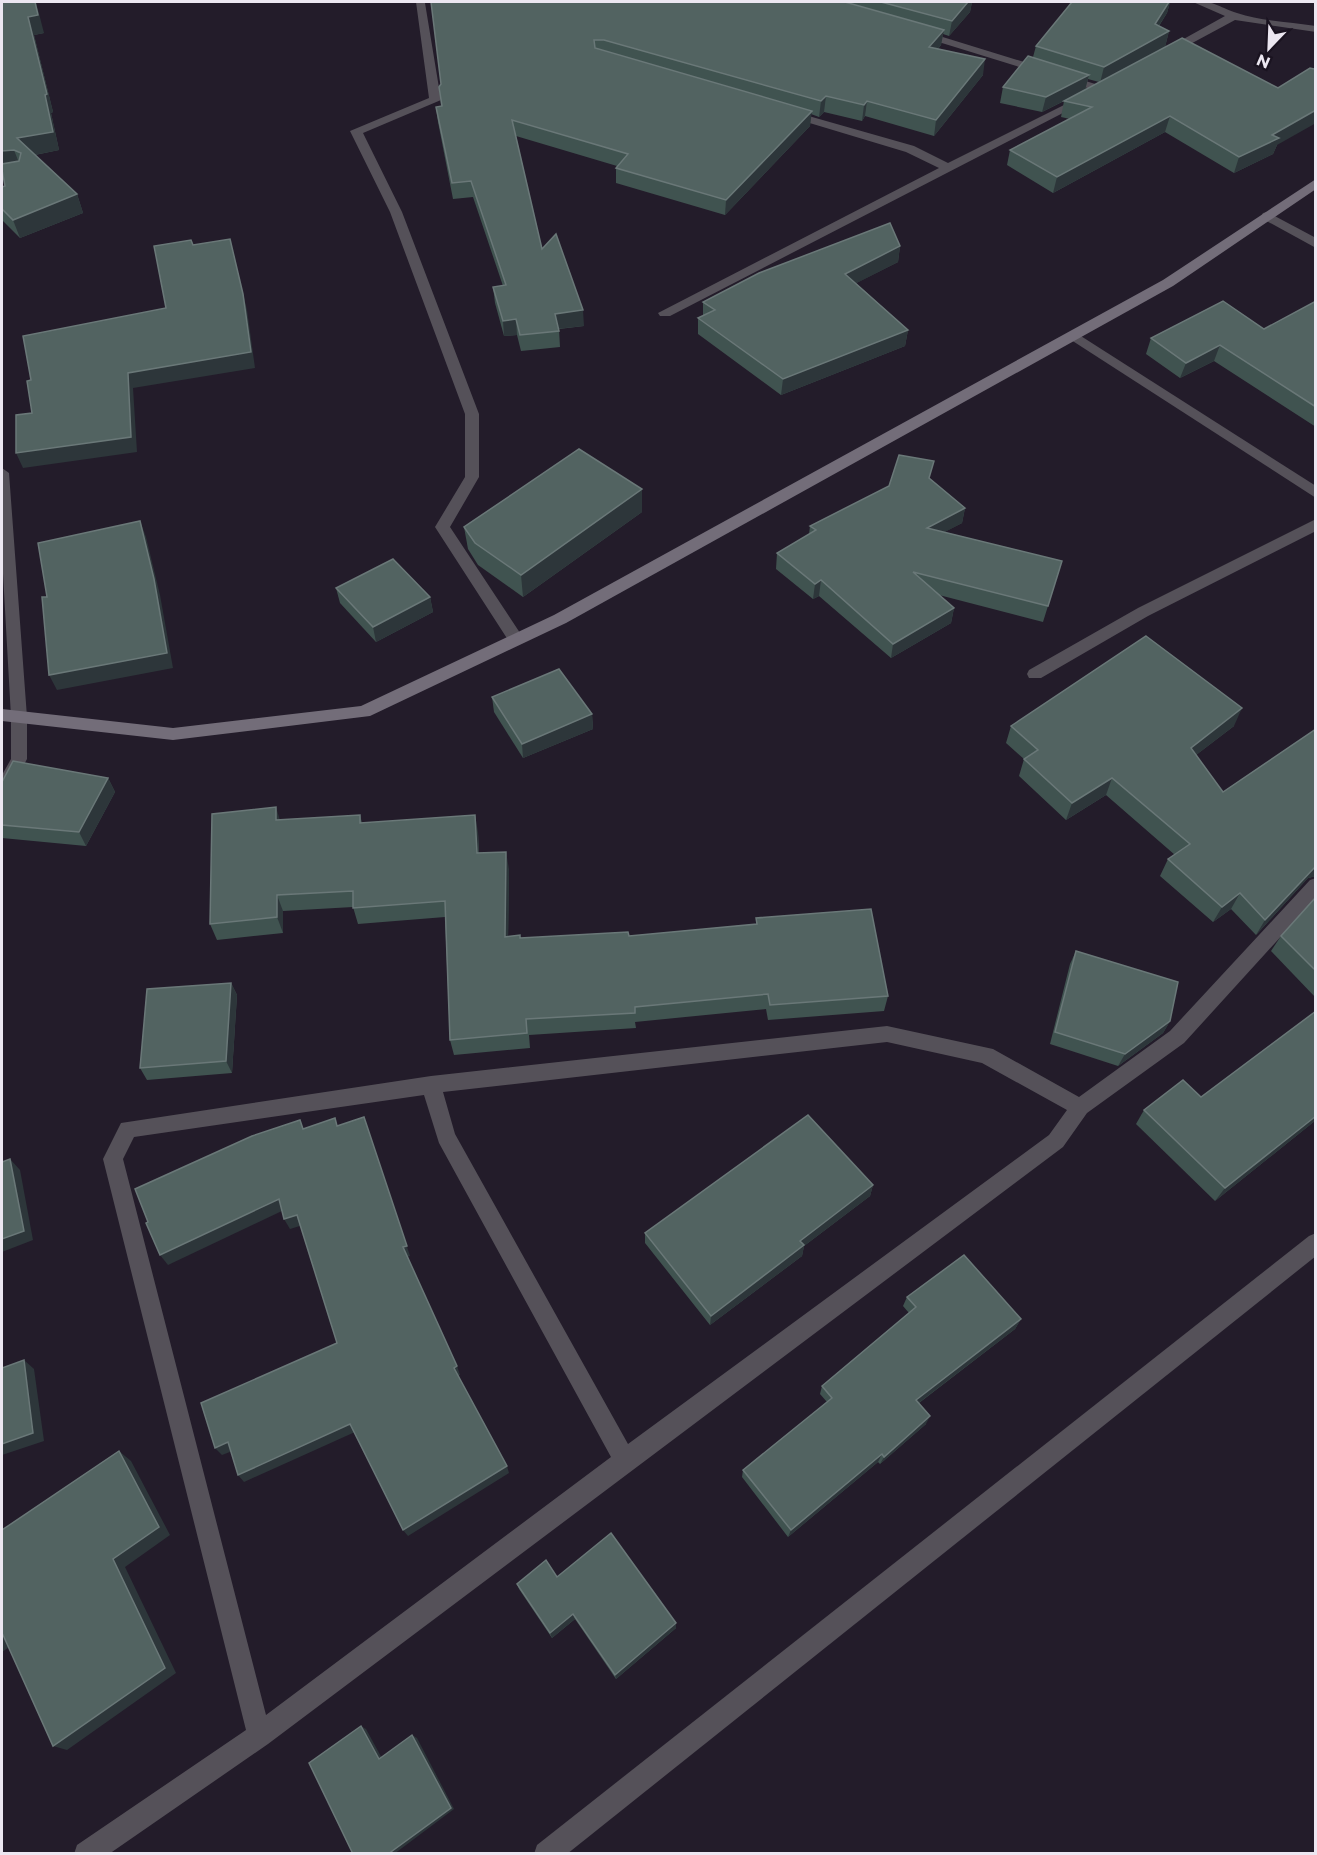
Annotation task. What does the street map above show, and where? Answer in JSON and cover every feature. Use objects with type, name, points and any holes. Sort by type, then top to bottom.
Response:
[{"type":"street","points":[[1198,2],[1217,7],[1233,16],[1316,29]]},
{"type":"street","points":[[420,3],[435,99],[356,131],[396,212],[472,414],[472,477],[442,527],[516,639]]},
{"type":"street","points":[[1152,61],[1233,16]]},
{"type":"street","points":[[665,313],[1106,86],[906,28]]},
{"type":"street","points":[[772,109],[910,149],[947,167]]},
{"type":"street","points":[[2,715],[173,734],[364,712],[571,613],[1168,283],[1316,183]]},
{"type":"street","points":[[1267,216],[1316,244]]},
{"type":"street","points":[[1073,335],[1316,493]]},
{"type":"street","points":[[2,473],[6,567],[19,717],[19,759],[2,790]]},
{"type":"street","points":[[1035,674],[1143,612],[1316,524]]},
{"type":"street","points":[[86,1854],[259,1736],[625,1460],[1056,1141],[1080,1107],[1177,1037],[1316,885]]},
{"type":"street","points":[[259,1736],[112,1159],[129,1129],[431,1085],[887,1034],[986,1055],[1080,1107]]},
{"type":"street","points":[[431,1085],[446,1137],[625,1460]]},
{"type":"street","points":[[546,1854],[1316,1243]]},
{"type":"building","points":[[2,2],[35,2],[38,15],[28,17],[47,94],[45,95],[53,132],[17,138],[77,194],[13,220],[2,209],[2,187],[5,186],[2,164],[19,161],[21,153],[14,150],[2,151]]},
{"type":"building","points":[[431,2],[845,2],[944,30],[929,47],[985,59],[936,120],[867,101],[864,105],[826,96],[821,101],[604,40],[594,40],[595,48],[812,111],[726,200],[616,168],[628,154],[512,120],[542,249],[556,234],[583,310],[555,314],[559,331],[520,335],[516,319],[503,321],[493,287],[506,285],[471,181],[452,183],[436,107],[442,106],[439,87],[441,84]]},
{"type":"building","points":[[881,2],[968,2],[952,21]]},
{"type":"building","points":[[1072,2],[1169,2],[1155,24],[1169,31],[1104,67],[1036,46]]},
{"type":"building","points":[[1182,38],[1278,88],[1310,68],[1316,68],[1316,110],[1272,135],[1279,138],[1239,157],[1170,116],[1057,177],[1010,150],[1092,107],[1064,101]]},
{"type":"building","points":[[1028,56],[1089,75],[1046,97],[1003,87]]},
{"type":"building","points":[[890,223],[900,246],[845,274],[908,330],[783,379],[698,318],[715,310],[703,302],[759,273]]},
{"type":"building","points":[[230,239],[243,294],[251,352],[128,373],[131,437],[16,453],[16,415],[32,413],[27,381],[31,380],[23,336],[166,308],[154,246],[191,240],[193,245]]},
{"type":"building","points":[[1223,301],[1264,329],[1316,301],[1316,407],[1220,345],[1186,363],[1151,338]]},
{"type":"building","points":[[579,449],[642,489],[521,575],[475,543],[464,527]]},
{"type":"building","points":[[899,455],[934,461],[929,478],[965,508],[927,528],[1062,561],[1048,606],[913,572],[954,608],[893,644],[821,580],[815,584],[777,553],[816,530],[810,526],[889,486]]},
{"type":"building","points":[[140,521],[154,579],[167,653],[49,675],[42,597],[47,597],[38,543]]},
{"type":"building","points":[[393,559],[430,597],[373,627],[336,588]]},
{"type":"building","points":[[1146,636],[1242,708],[1191,748],[1223,792],[1316,729],[1316,866],[1265,920],[1240,893],[1222,907],[1168,859],[1190,844],[1112,778],[1072,803],[1024,759],[1038,750],[1011,726]]},
{"type":"building","points":[[559,669],[592,714],[522,744],[492,697]]},
{"type":"building","points":[[13,761],[108,778],[79,832],[2,825],[2,782]]},
{"type":"building","points":[[276,807],[276,820],[360,815],[360,823],[475,815],[477,853],[506,852],[505,937],[628,932],[629,936],[757,924],[756,918],[871,909],[888,996],[770,1005],[768,994],[635,1007],[635,1013],[526,1019],[527,1033],[450,1040],[445,901],[353,908],[353,891],[277,895],[277,917],[210,924],[212,814]]},
{"type":"building","points":[[1316,897],[1316,971],[1281,936]]},
{"type":"building","points":[[1076,951],[1178,982],[1170,1021],[1125,1054],[1055,1032]]},
{"type":"building","points":[[231,983],[226,1061],[140,1068],[147,989]]},
{"type":"building","points":[[1316,1011],[1316,1116],[1225,1188],[1144,1110],[1183,1080],[1201,1097]]},
{"type":"building","points":[[808,1115],[873,1185],[800,1241],[804,1245],[711,1316],[645,1233]]},
{"type":"building","points":[[364,1117],[407,1246],[403,1247],[457,1366],[454,1368],[507,1466],[403,1530],[350,1424],[238,1475],[228,1442],[215,1448],[201,1403],[337,1343],[297,1215],[284,1219],[279,1199],[160,1255],[135,1189],[252,1136],[300,1120],[303,1129],[335,1118],[337,1126]]},
{"type":"building","points":[[10,1159],[24,1231],[2,1239],[2,1162]]},
{"type":"building","points":[[964,1255],[1021,1319],[916,1400],[930,1416],[884,1457],[882,1454],[791,1530],[743,1470],[832,1398],[822,1386],[916,1307],[907,1297]]},
{"type":"building","points":[[24,1360],[33,1433],[2,1444],[2,1368]]},
{"type":"building","points":[[119,1451],[159,1527],[113,1559],[165,1668],[53,1746],[2,1636],[2,1530]]},
{"type":"building","points":[[611,1533],[676,1623],[615,1675],[573,1614],[550,1633],[517,1584],[546,1560],[557,1577]]},
{"type":"building","points":[[361,1726],[379,1759],[412,1735],[451,1808],[388,1854],[353,1854],[309,1763]]}]
